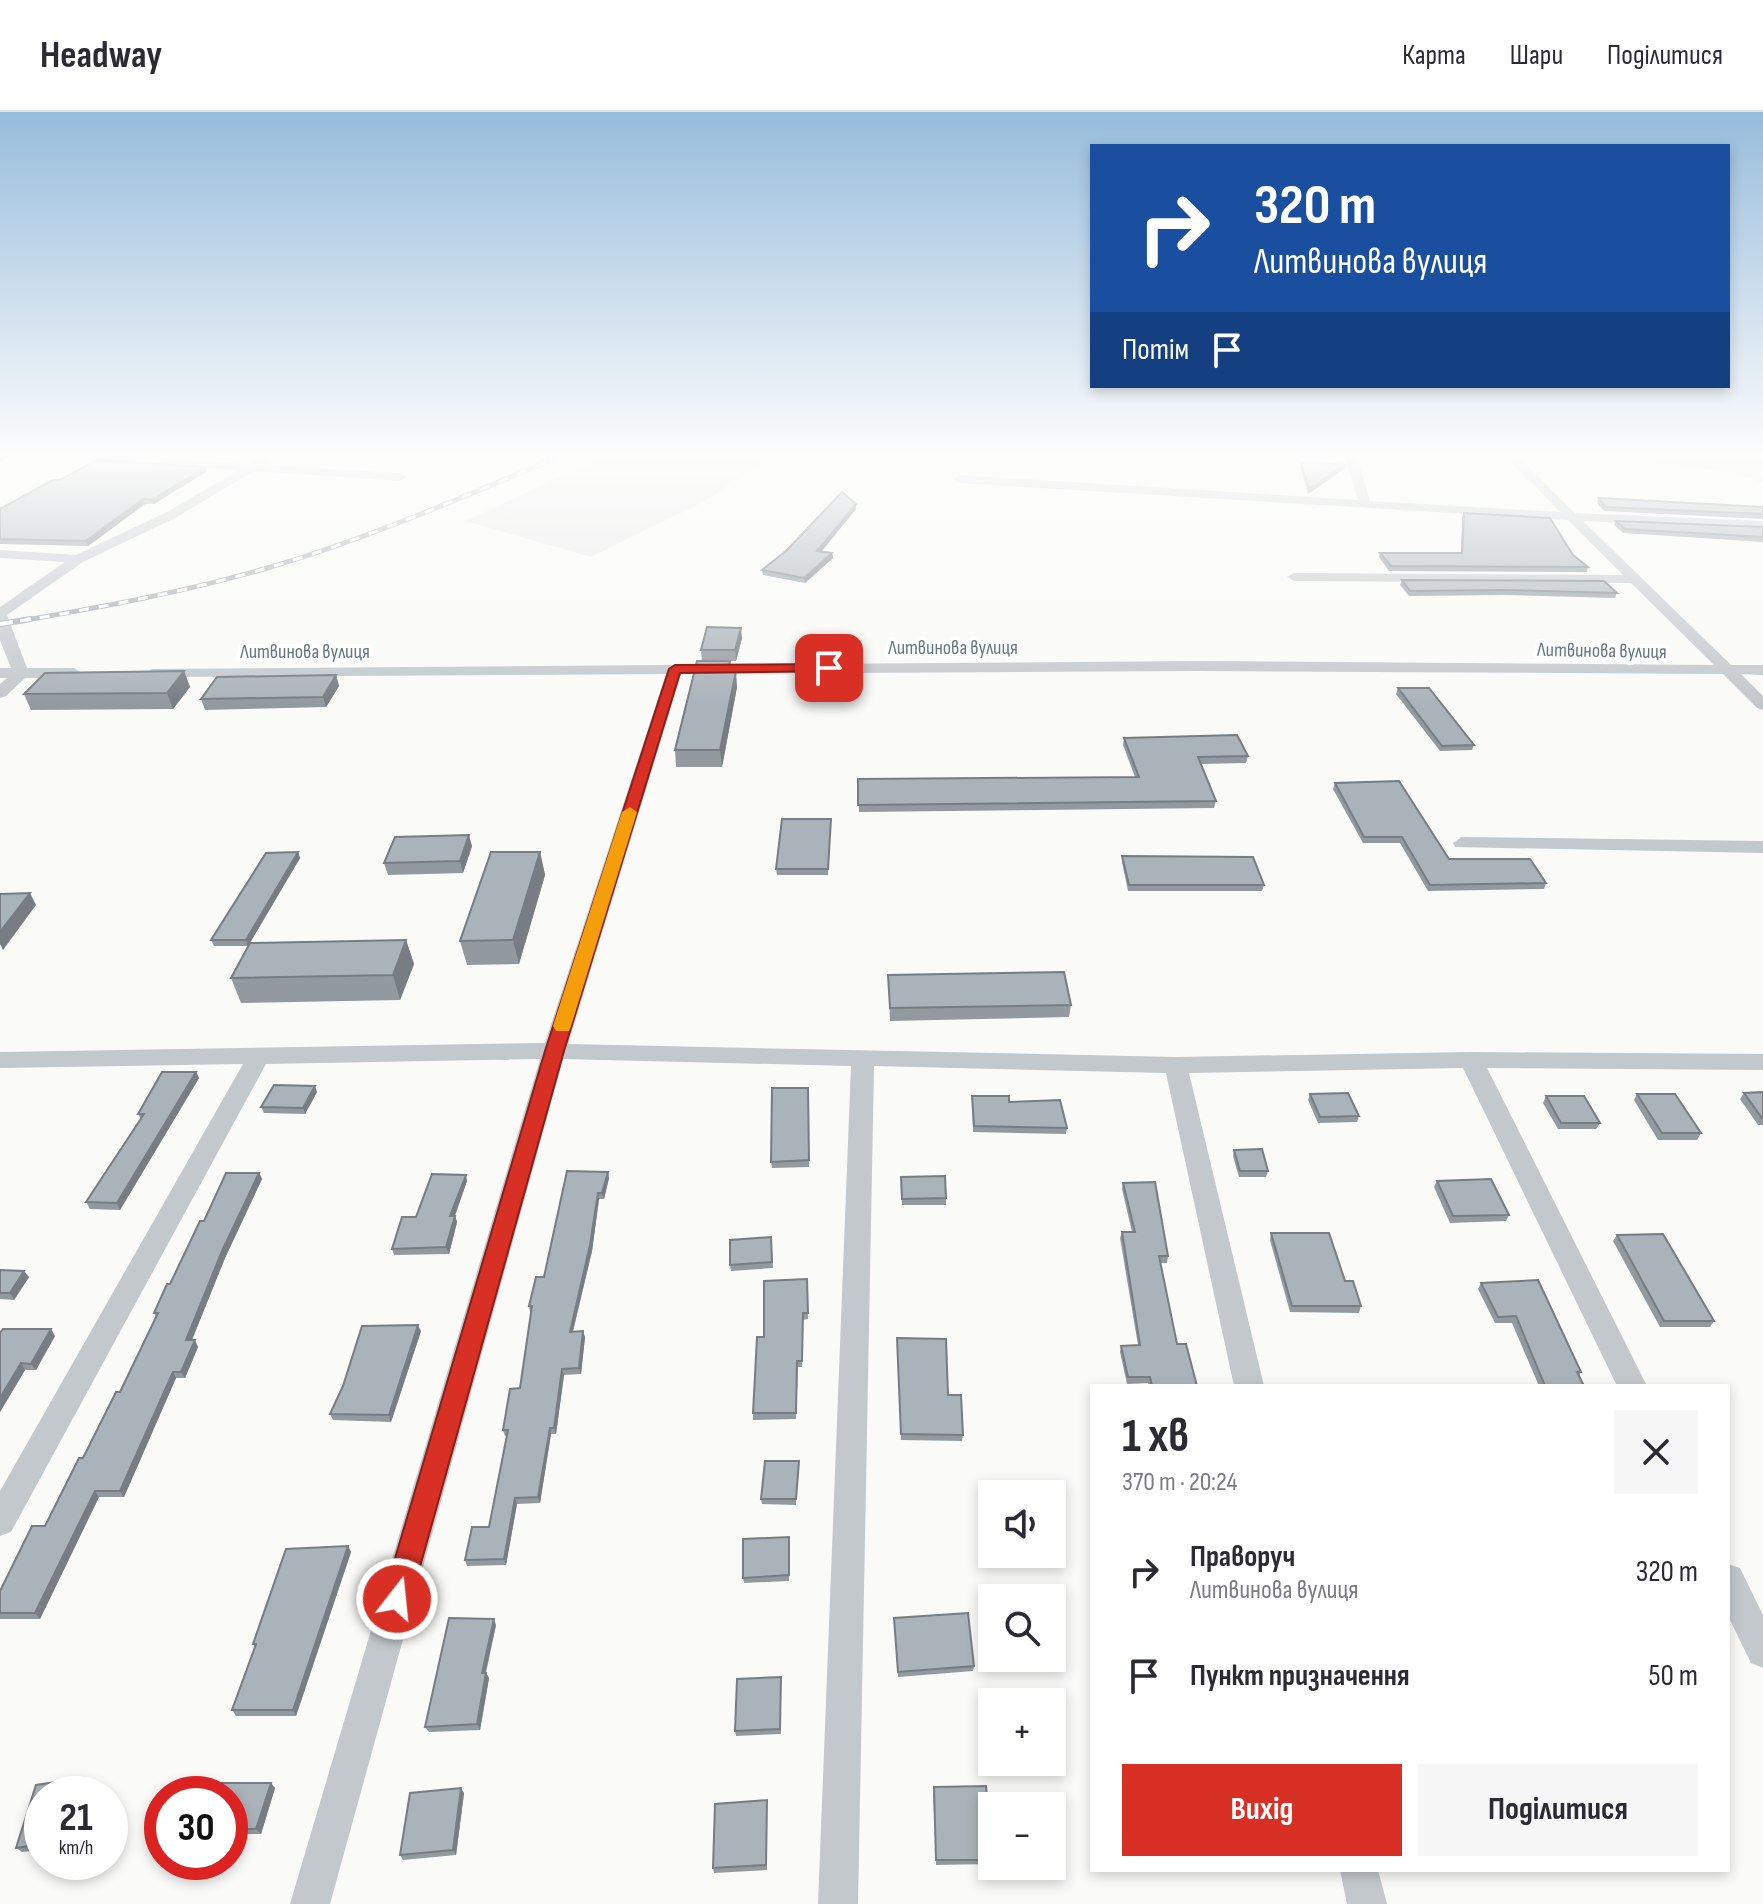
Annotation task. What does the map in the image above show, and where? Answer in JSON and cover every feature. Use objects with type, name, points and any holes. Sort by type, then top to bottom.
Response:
[{"type":"street","points":[[21,673],[1,624],[0,614],[78,559],[123,538]]},
{"type":"street","points":[[1594,538],[1763,705]]},
{"type":"street","points":[[0,554],[78,559]]},
{"type":"street","points":[[1294,577],[1635,579]]},
{"type":"street","name":"Литвинова вулиця","points":[[133,672],[1214,666],[1763,670]]},
{"type":"street","points":[[310,1904],[554,1051],[675,669]]},
{"type":"street","points":[[0,673],[85,673]]},
{"type":"street","points":[[0,693],[21,673]]},
{"type":"street","points":[[1462,843],[1763,847]]},
{"type":"street","points":[[0,1060],[554,1051],[1176,1065],[1471,1060],[1763,1062]]},
{"type":"street","points":[[0,1521],[224,1123],[259,1055]]},
{"type":"street","points":[[838,1904],[863,1060]]},
{"type":"street","points":[[1471,1060],[1631,1384]]},
{"type":"street","points":[[1176,1065],[1249,1384]]},
{"type":"street","points":[[1730,1584],[1763,1651]]},
{"type":"street","points":[[1359,1872],[1367,1904]]},
{"type":"shaded area","points":[[523,538],[630,538],[591,557]]},
{"type":"building","points":[[0,538],[91,538],[86,541]]},
{"type":"building","points":[[799,538],[828,538],[817,551],[832,553],[804,578],[762,570]]},
{"type":"building","points":[[1463,538],[1562,538],[1573,555],[1588,567],[1391,566],[1380,553],[1462,553]]},
{"type":"building","points":[[1402,580],[1604,581],[1617,593],[1410,591]]},
{"type":"building","points":[[707,627],[741,628],[735,650],[701,650]]},
{"type":"building","points":[[697,661],[730,661],[728,671],[736,671],[720,750],[675,750]]},
{"type":"building","points":[[184,671],[167,693],[24,694],[45,673]]},
{"type":"building","points":[[336,675],[323,697],[201,699],[217,677]]},
{"type":"building","points":[[1398,688],[1429,688],[1474,745],[1442,746]]},
{"type":"building","points":[[1237,735],[1248,756],[1198,757],[1216,801],[858,805],[858,779],[1139,777],[1124,738]]},
{"type":"building","points":[[1399,781],[1449,859],[1530,859],[1546,883],[1430,885],[1402,837],[1364,837],[1335,783]]},
{"type":"building","points":[[782,819],[831,819],[828,869],[776,869]]},
{"type":"building","points":[[469,835],[460,861],[384,863],[395,837]]},
{"type":"building","points":[[298,852],[246,940],[211,940],[266,853]]},
{"type":"building","points":[[491,852],[540,852],[513,940],[460,941]]},
{"type":"building","points":[[1122,856],[1253,857],[1264,885],[1129,885]]},
{"type":"building","points":[[30,893],[0,932],[0,894]]},
{"type":"building","points":[[406,940],[393,975],[231,978],[250,943]]},
{"type":"building","points":[[1064,972],[1071,1005],[890,1008],[888,975]]},
{"type":"building","points":[[162,1072],[196,1072],[117,1203],[86,1202],[144,1114],[138,1114]]},
{"type":"building","points":[[274,1085],[315,1086],[303,1108],[261,1107]]},
{"type":"building","points":[[772,1088],[808,1088],[809,1160],[771,1162]]},
{"type":"building","points":[[1763,1092],[1763,1118],[1762,1118],[1744,1093]]},
{"type":"building","points":[[1348,1093],[1359,1116],[1320,1117],[1310,1094]]},
{"type":"building","points":[[1637,1094],[1675,1094],[1701,1133],[1662,1133]]},
{"type":"building","points":[[972,1096],[1009,1096],[1009,1102],[1060,1100],[1067,1128],[974,1126]]},
{"type":"building","points":[[1546,1096],[1584,1096],[1600,1123],[1561,1123]]},
{"type":"building","points":[[1262,1149],[1268,1171],[1240,1171],[1234,1150]]},
{"type":"building","points":[[567,1171],[608,1172],[602,1193],[598,1193],[590,1245],[570,1332],[583,1331],[579,1368],[562,1369],[554,1428],[550,1428],[538,1497],[515,1498],[504,1559],[465,1560],[472,1527],[489,1527],[508,1430],[503,1430],[510,1389],[520,1388],[532,1306],[529,1306],[536,1277],[544,1277]]},
{"type":"building","points":[[226,1173],[259,1173],[222,1251],[186,1340],[195,1340],[181,1372],[173,1372],[120,1491],[95,1491],[35,1613],[0,1613],[0,1591],[32,1526],[45,1526],[79,1458],[83,1458],[116,1392],[120,1392],[158,1313],[154,1313],[167,1284],[170,1284],[200,1221],[204,1221]]},
{"type":"building","points":[[432,1174],[466,1175],[450,1216],[455,1216],[446,1247],[392,1249],[402,1217],[416,1217]]},
{"type":"building","points":[[945,1176],[946,1198],[902,1199],[901,1177]]},
{"type":"building","points":[[1491,1179],[1509,1215],[1453,1216],[1437,1181]]},
{"type":"building","points":[[1155,1182],[1168,1256],[1159,1256],[1177,1344],[1186,1344],[1196,1384],[1152,1384],[1150,1377],[1128,1377],[1121,1346],[1140,1345],[1122,1232],[1135,1232],[1123,1183]]},
{"type":"building","points":[[1271,1233],[1329,1233],[1345,1281],[1353,1281],[1361,1306],[1292,1306]]},
{"type":"building","points":[[1663,1234],[1714,1321],[1664,1321],[1617,1235]]},
{"type":"building","points":[[771,1237],[772,1262],[730,1265],[730,1240]]},
{"type":"building","points":[[0,1270],[24,1271],[10,1293],[0,1293]]},
{"type":"building","points":[[807,1279],[808,1313],[803,1313],[802,1361],[797,1361],[796,1413],[753,1413],[757,1337],[764,1337],[764,1281]]},
{"type":"building","points":[[1538,1280],[1581,1372],[1577,1372],[1583,1384],[1544,1384],[1516,1316],[1498,1317],[1481,1283]]},
{"type":"building","points":[[418,1325],[389,1415],[330,1414],[343,1386],[362,1326]]},
{"type":"building","points":[[3,1329],[51,1329],[31,1364],[21,1363],[0,1398],[0,1333]]},
{"type":"building","points":[[897,1338],[946,1339],[948,1395],[961,1395],[963,1435],[901,1434]]},
{"type":"building","points":[[765,1461],[799,1461],[796,1499],[761,1499]]},
{"type":"building","points":[[789,1537],[789,1575],[743,1578],[743,1539]]},
{"type":"building","points":[[348,1546],[293,1710],[232,1710],[286,1549]]},
{"type":"building","points":[[968,1613],[974,1666],[898,1672],[894,1618]]},
{"type":"building","points":[[449,1618],[494,1619],[482,1673],[486,1673],[477,1724],[425,1727]]},
{"type":"building","points":[[781,1677],[780,1729],[735,1731],[737,1679]]},
{"type":"building","points":[[248,1783],[271,1783],[256,1829],[248,1829]]},
{"type":"building","points":[[986,1786],[986,1792],[978,1792],[978,1860],[936,1860],[934,1787]]},
{"type":"building","points":[[461,1788],[453,1850],[400,1855],[410,1793]]},
{"type":"building","points":[[767,1800],[766,1865],[713,1868],[715,1804]]},
{"type":"building","points":[[24,1823],[24,1847],[16,1848]]},
{"type":"railway","points":[[29,619],[204,585],[359,538]]},
{"type":"railway","points":[[0,624],[29,619]]},
{"type":"railway","points":[[20,621],[29,619]]},
{"type":"slow traffic","points":[[562,1026],[630,812]]},
{"type":"route","points":[[397,1599],[554,1051],[675,669],[829,668]]}]
